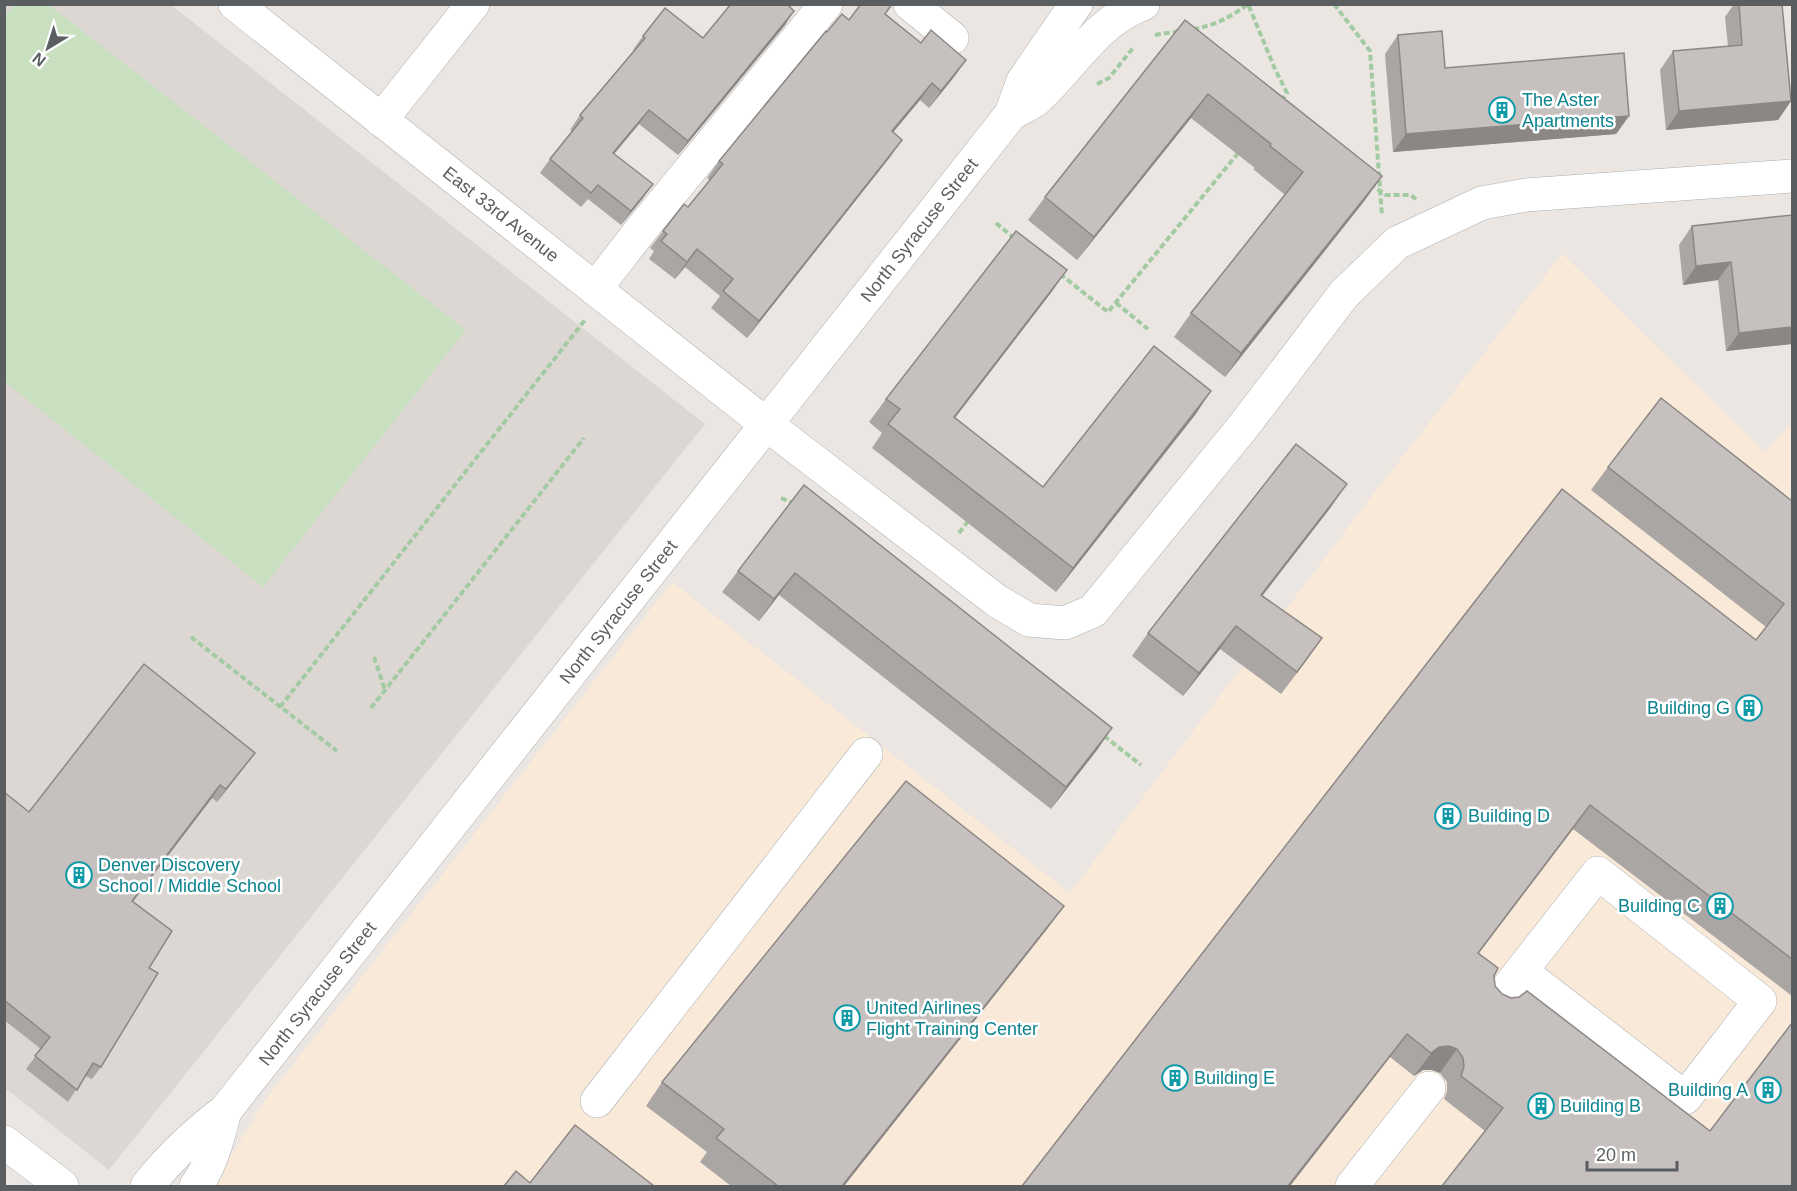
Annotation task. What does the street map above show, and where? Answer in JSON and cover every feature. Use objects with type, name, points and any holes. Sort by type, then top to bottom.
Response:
[{"type":"street","name":"East 33rd Avenue","points":[[235,4],[766,424],[997,601],[1029,620],[1065,623],[1093,611],[1238,432],[1344,294],[1397,243],[1482,203],[1526,195],[1792,176]]},
{"type":"street","points":[[381,120],[473,4]]},
{"type":"street","points":[[599,293],[652,216],[826,4]]},
{"type":"street","points":[[910,4],[952,38]]},
{"type":"street","name":"North Syracuse Street","points":[[147,1186],[172,1154],[225,1111],[1011,114],[1023,81],[1076,4]]},
{"type":"street","name":"North Syracuse Street","points":[[1011,114],[1038,98],[1088,42],[1124,13],[1147,20]]},
{"type":"street","points":[[597,1101],[866,754]]},
{"type":"street","points":[[1496,1003],[1521,971],[1598,873],[1760,1001],[1685,1098],[1521,971]]},
{"type":"street","points":[[1352,1186],[1429,1088]]},
{"type":"street","name":"North Syracuse Street","points":[[195,1186],[206,1173],[225,1111]]},
{"type":"street","points":[[4,1142],[62,1186]]},
{"type":"path","points":[[1176,32],[1206,27],[1232,16],[1248,4],[1287,93],[1276,108]]},
{"type":"path","points":[[1334,4],[1370,51],[1382,217]]},
{"type":"path","points":[[1147,20],[1176,32],[1185,39]]},
{"type":"path","points":[[1109,78],[1133,48],[1142,41]]},
{"type":"path","points":[[1052,267],[1108,312],[1246,145]]},
{"type":"path","points":[[1363,178],[1386,195],[1411,195],[1421,204],[1435,226]]},
{"type":"path","points":[[996,223],[1014,238]]},
{"type":"path","points":[[280,707],[599,293]]},
{"type":"path","points":[[1116,303],[1148,329]]},
{"type":"path","points":[[370,708],[584,438]]},
{"type":"path","points":[[781,498],[799,505]]},
{"type":"path","points":[[940,557],[969,520],[963,515]]},
{"type":"path","points":[[191,637],[337,751]]},
{"type":"path","points":[[374,657],[385,691]]},
{"type":"path","points":[[1103,736],[1141,765]]},
{"type":"shaded area","points":[[4,5],[171,5],[705,424],[109,1170],[5,1088]]},
{"type":"shaded area","name":"United Airlines Flight Training Center","points":[[1562,254],[1765,452],[1792,422],[1792,1186],[208,1186],[229,1159],[265,1100],[672,582],[1070,893],[1381,484]]},
{"type":"green space","points":[[14,5],[49,5],[466,330],[263,587],[5,382],[4,17]]},
{"type":"building","points":[[731,4],[790,4],[789,6],[794,11],[688,141],[649,110],[613,153],[653,184],[631,211],[598,185],[591,193],[550,159],[583,118],[580,115],[645,38],[643,36],[665,8],[703,38]]},
{"type":"building","points":[[861,4],[892,4],[885,14],[921,43],[931,30],[966,60],[941,91],[932,83],[892,131],[902,140],[759,321],[723,291],[733,279],[697,249],[687,262],[661,241],[667,234],[663,231],[684,204],[688,207],[723,164],[719,161],[826,31],[842,14],[849,20]]},
{"type":"building","name":"The Aster Apartments","points":[[1739,4],[1782,4],[1791,101],[1679,111],[1673,51],[1742,45]]},
{"type":"building","points":[[1185,20],[1382,176],[1241,353],[1191,313],[1303,172],[1270,146],[1271,144],[1208,94],[1094,237],[1045,197]]},
{"type":"building","name":"The Aster Apartments","points":[[1442,31],[1445,68],[1624,53],[1629,116],[1406,134],[1398,35]]},
{"type":"building","points":[[1792,215],[1792,327],[1739,333],[1731,262],[1696,266],[1692,226]]},
{"type":"building","points":[[1016,231],[1067,270],[954,417],[1043,487],[1154,346],[1211,391],[1073,568],[888,424],[900,409],[886,399]]},
{"type":"building","points":[[1661,398],[1792,501],[1792,959],[1590,805],[1478,953],[1498,968],[1494,976],[1495,986],[1502,994],[1511,998],[1519,997],[1527,991],[1710,1131],[1792,1023],[1792,1186],[1442,1186],[1503,1108],[1461,1076],[1464,1067],[1463,1058],[1457,1049],[1449,1046],[1439,1047],[1431,1053],[1407,1034],[1288,1186],[1022,1186],[1562,489],[1756,640],[1784,604],[1608,467]]},
{"type":"building","points":[[1296,444],[1347,484],[1261,595],[1322,638],[1297,672],[1236,626],[1199,673],[1148,633]]},
{"type":"building","points":[[804,485],[1112,728],[1066,787],[795,573],[774,599],[738,571]]},
{"type":"building","name":"Denver Discovery School / Middle School","points":[[144,664],[255,753],[226,789],[220,785],[132,901],[172,931],[149,968],[158,973],[101,1067],[93,1063],[77,1090],[35,1056],[50,1037],[4,1000],[4,792],[29,812]]},
{"type":"building","name":"United Airlines Flight Training Center","points":[[906,781],[1064,906],[842,1186],[778,1186],[716,1138],[724,1129],[662,1082]]},
{"type":"building","points":[[575,1125],[654,1186],[504,1186],[516,1171],[530,1183]]},
{"type":"place","name":"The Aster Apartments","points":[[1502,110]]},
{"type":"place","name":"Building G","points":[[1749,708]]},
{"type":"place","name":"Building D","points":[[1448,816]]},
{"type":"place","name":"Denver Discovery School / Middle School","points":[[79,875]]},
{"type":"place","name":"Building C","points":[[1720,906]]},
{"type":"place","name":"United Airlines Flight Training Center","points":[[847,1018]]},
{"type":"place","name":"Building E","points":[[1175,1078]]},
{"type":"place","name":"Building A","points":[[1768,1090]]},
{"type":"place","name":"Building B","points":[[1541,1106]]}]
